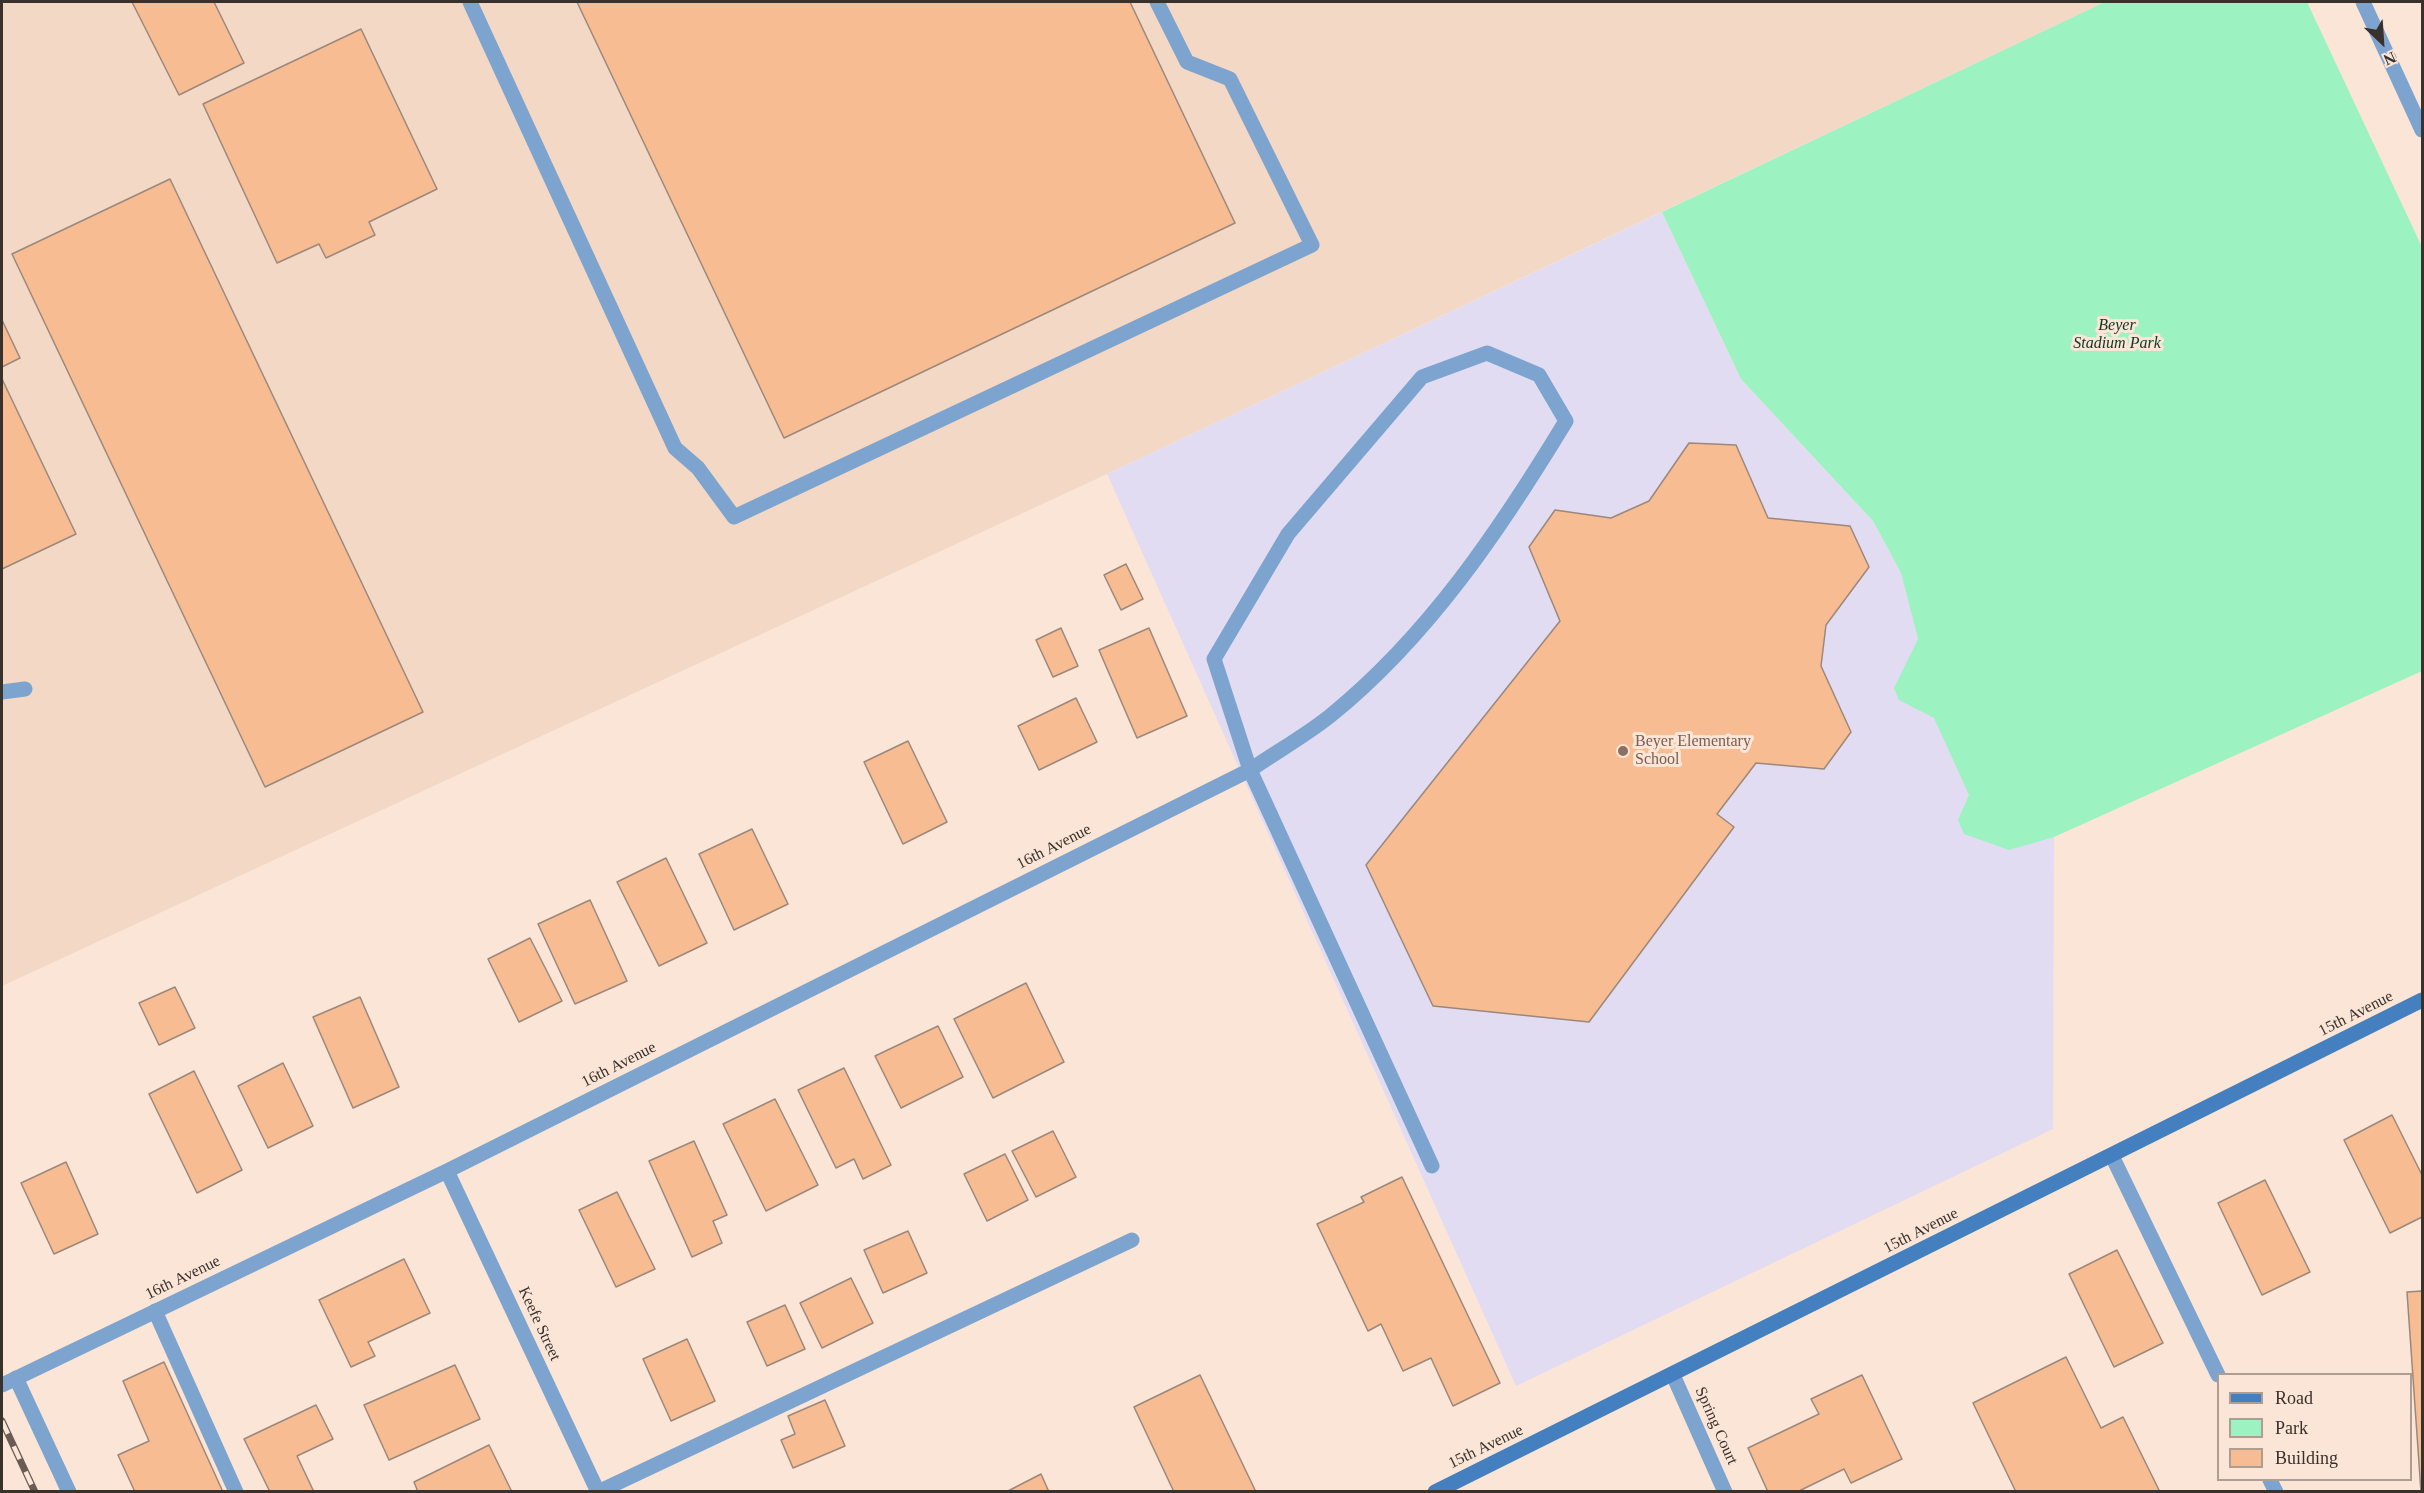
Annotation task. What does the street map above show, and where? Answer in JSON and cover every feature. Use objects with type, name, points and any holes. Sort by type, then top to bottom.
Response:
[{"type":"main road","name":"15th Avenue","points":[[1435,1491],[1455,1487],[1673,1375],[2422,1000]]},
{"type":"street","points":[[470,2],[675,448],[698,468],[734,517],[1312,246],[1230,79],[1187,62],[1157,2]]},
{"type":"street","points":[[2363,2],[2422,130]]},
{"type":"street","name":"16th Avenue","points":[[2,1385],[447,1171],[1250,770],[1330,717],[1416,636],[1510,513],[1566,421],[1539,375],[1487,353],[1422,377],[1288,534],[1214,659],[1250,770]]},
{"type":"street","points":[[2,692],[25,689]]},
{"type":"street","points":[[1250,770],[1432,1166]]},
{"type":"street","points":[[2112,1156],[2217,1373]]},
{"type":"street","name":"Keefe Street","points":[[447,1171],[598,1491]]},
{"type":"street","points":[[598,1491],[1132,1240]]},
{"type":"street","points":[[155,1311],[236,1491]]},
{"type":"street","name":"Spring Court","points":[[1673,1375],[1725,1491]]},
{"type":"street","points":[[16,1378],[69,1491]]},
{"type":"shaded area","points":[[2,2],[2105,2],[1107,474],[2,986]]},
{"type":"shaded area","name":"Beyer Elementary School","points":[[1662,212],[1741,379],[1873,521],[1901,573],[1918,639],[2054,837],[2053,1129],[1516,1386],[1107,474]]},
{"type":"green space","name":"Beyer Stadium Park","points":[[2105,2],[2307,2],[2422,247],[2422,671],[2054,837],[2009,850],[1964,834],[1958,820],[1969,795],[1934,718],[1899,700],[1894,688],[1918,639],[1901,573],[1873,521],[1741,379],[1662,212]]},
{"type":"building","points":[[132,2],[214,2],[244,63],[179,95]]},
{"type":"building","points":[[577,2],[1130,2],[1235,223],[784,438]]},
{"type":"building","points":[[361,29],[437,189],[369,222],[375,235],[326,258],[319,244],[277,263],[203,104]]},
{"type":"building","points":[[170,179],[423,712],[265,787],[12,254]]},
{"type":"building","points":[[2,320],[20,358],[2,367]]},
{"type":"building","points":[[2,379],[76,534],[2,569]]},
{"type":"building","points":[[1689,443],[1736,445],[1768,518],[1850,526],[1869,567],[1826,625],[1821,666],[1851,732],[1824,769],[1756,763],[1717,814],[1734,827],[1589,1022],[1433,1006],[1366,865],[1560,621],[1529,547],[1555,510],[1611,518],[1649,501]]},
{"type":"building","points":[[1126,564],[1143,599],[1121,610],[1104,575]]},
{"type":"building","points":[[1061,628],[1078,666],[1053,677],[1036,640]]},
{"type":"building","points":[[1149,628],[1187,716],[1137,738],[1099,650]]},
{"type":"building","points":[[1076,698],[1097,742],[1039,770],[1018,726]]},
{"type":"building","points":[[908,741],[947,822],[903,844],[864,762]]},
{"type":"building","points":[[752,829],[788,904],[734,930],[699,854]]},
{"type":"building","points":[[666,858],[707,943],[659,966],[617,882]]},
{"type":"building","points":[[590,900],[627,981],[575,1004],[538,924]]},
{"type":"building","points":[[530,938],[562,1001],[519,1022],[488,959]]},
{"type":"building","points":[[1026,983],[1064,1062],[993,1098],[954,1019]]},
{"type":"building","points":[[175,987],[195,1028],[159,1045],[139,1003]]},
{"type":"building","points":[[360,997],[399,1087],[353,1108],[313,1017]]},
{"type":"building","points":[[938,1026],[963,1077],[901,1108],[875,1056]]},
{"type":"building","points":[[283,1063],[313,1126],[268,1148],[238,1086]]},
{"type":"building","points":[[844,1068],[891,1165],[863,1179],[854,1159],[836,1168],[798,1090]]},
{"type":"building","points":[[194,1071],[242,1170],[197,1193],[149,1094]]},
{"type":"building","points":[[775,1099],[818,1185],[766,1211],[723,1124]]},
{"type":"building","points":[[2392,1115],[2422,1175],[2422,1217],[2390,1233],[2344,1140]]},
{"type":"building","points":[[1053,1131],[1076,1177],[1036,1197],[1012,1151]]},
{"type":"building","points":[[694,1141],[727,1215],[713,1221],[722,1243],[692,1257],[649,1161]]},
{"type":"building","points":[[1005,1154],[1028,1200],[987,1221],[964,1174]]},
{"type":"building","points":[[66,1162],[98,1234],[54,1254],[21,1183]]},
{"type":"building","points":[[1402,1177],[1500,1383],[1453,1406],[1431,1358],[1403,1371],[1381,1324],[1368,1331],[1317,1224],[1364,1202],[1361,1197]]},
{"type":"building","points":[[2265,1180],[2310,1272],[2262,1295],[2218,1203]]},
{"type":"building","points":[[617,1192],[655,1269],[616,1287],[579,1210]]},
{"type":"building","points":[[908,1231],[927,1273],[883,1293],[864,1250]]},
{"type":"building","points":[[2117,1250],[2163,1343],[2114,1367],[2069,1274]]},
{"type":"building","points":[[404,1259],[430,1313],[368,1342],[375,1356],[351,1367],[319,1300]]},
{"type":"building","points":[[851,1278],[873,1323],[822,1348],[800,1303]]},
{"type":"building","points":[[2422,1291],[2422,1492],[2421,1492],[2407,1292]]},
{"type":"building","points":[[785,1305],[805,1349],[767,1366],[747,1322]]},
{"type":"building","points":[[687,1339],[715,1401],[671,1421],[643,1359]]},
{"type":"building","points":[[2066,1357],[2101,1428],[2123,1417],[2160,1492],[2016,1492],[1973,1403]]},
{"type":"building","points":[[164,1362],[223,1492],[135,1492],[118,1455],[149,1441],[123,1381]]},
{"type":"building","points":[[455,1365],[480,1419],[389,1460],[364,1405]]},
{"type":"building","points":[[1200,1375],[1256,1492],[1174,1492],[1134,1407]]},
{"type":"building","points":[[1862,1375],[1902,1459],[1851,1483],[1844,1469],[1797,1492],[1768,1492],[1748,1448],[1819,1414],[1811,1399]]},
{"type":"building","points":[[825,1400],[845,1446],[793,1468],[781,1440],[795,1434],[788,1416]]},
{"type":"building","points":[[316,1405],[333,1439],[297,1456],[314,1492],[270,1492],[244,1439]]},
{"type":"building","points":[[489,1445],[512,1492],[418,1492],[414,1482]]},
{"type":"building","points":[[1041,1474],[1049,1492],[1006,1492]]},
{"type":"railway","points":[[2,1421],[35,1492]]},
{"type":"place","name":"Beyer Elementary School","points":[[1623,751]]}]
